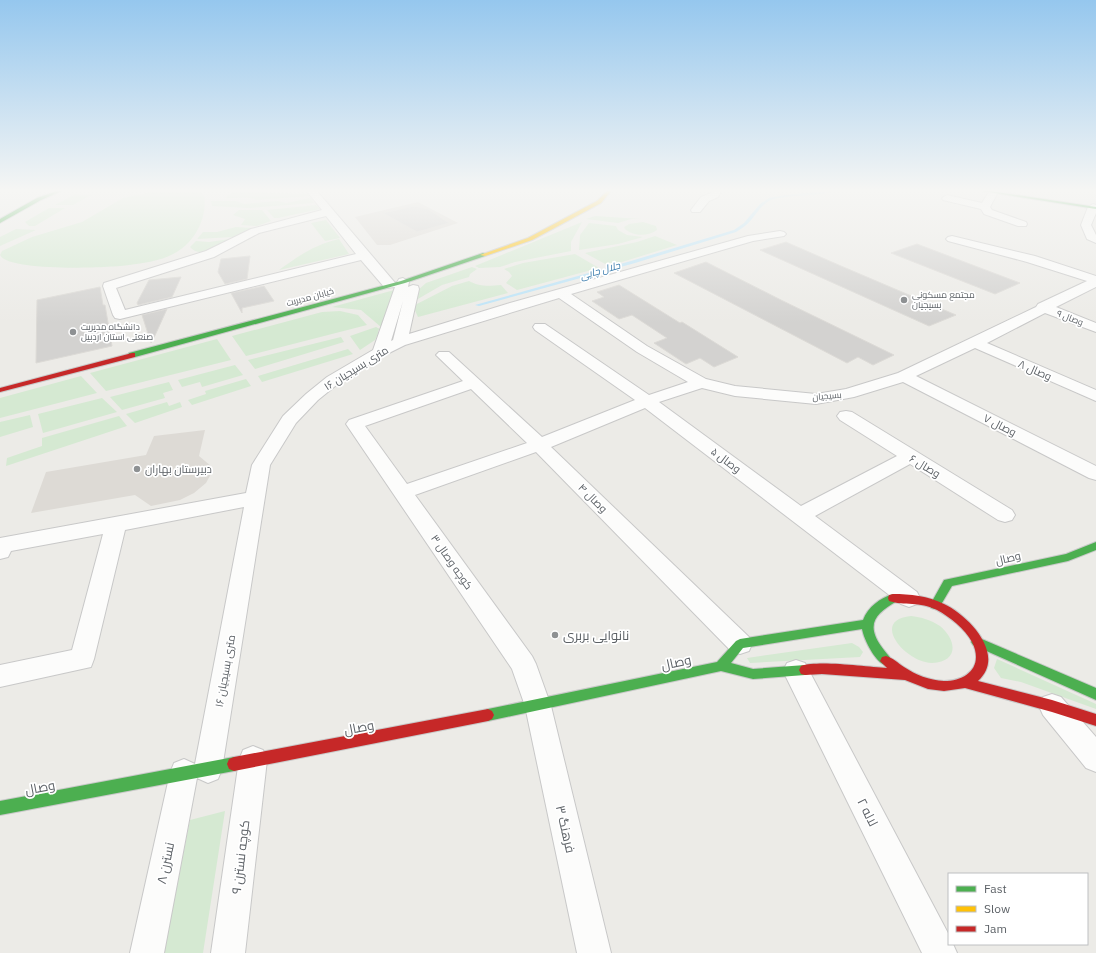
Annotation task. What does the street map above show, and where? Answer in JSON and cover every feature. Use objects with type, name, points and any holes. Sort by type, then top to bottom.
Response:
[{"type":"street","points":[[248,234],[210,254],[109,286],[120,315],[364,256]]},
{"type":"street","points":[[347,234],[364,256],[403,281]]},
{"type":"street","name":"خیابان مدیریت","points":[[0,390],[403,281],[530,239],[538,234]]},
{"type":"street","name":"۱۶ متری بسیجیان","points":[[196,771],[261,465],[289,420],[312,397],[333,380],[400,342],[561,293],[752,238],[777,234]]},
{"type":"street","points":[[952,239],[1031,260],[1096,281]]},
{"type":"street","points":[[400,342],[403,281]]},
{"type":"street","points":[[380,352],[403,281]]},
{"type":"street","name":"بسیجیان","points":[[561,293],[642,349],[701,383],[735,391],[816,399],[848,394],[904,376],[975,343],[1096,281]]},
{"type":"street","name":"وصال ۹","points":[[1043,307],[1096,328]]},
{"type":"street","name":"وصال ۵","points":[[540,327],[647,400],[909,598]]},
{"type":"street","name":"وصال ۸","points":[[975,343],[1096,396]]},
{"type":"street","name":"وصال ۴","points":[[444,355],[539,445],[740,644]]},
{"type":"street","name":"وصال ۷","points":[[904,376],[1096,474]]},
{"type":"street","name":"کوچه وصال ۳","points":[[473,383],[355,424],[523,664],[538,706]]},
{"type":"street","points":[[404,492],[539,445],[647,400],[701,383]]},
{"type":"street","name":"وصال ۶","points":[[846,416],[909,457],[1005,515]]},
{"type":"street","points":[[801,516],[909,457]]},
{"type":"street","points":[[0,551],[3,545],[255,498]]},
{"type":"street","points":[[0,676],[82,659],[116,524]]},
{"type":"street","name":"وصال","points":[[935,605],[948,583],[1068,557],[1096,546]]},
{"type":"street","points":[[893,598],[909,598],[935,605],[961,621],[974,634],[981,649],[982,663],[977,675],[966,683],[950,687],[931,685],[905,675],[893,667],[878,653],[870,638],[867,624],[870,612],[880,603],[893,598]]},
{"type":"street","points":[[867,624],[740,644],[721,666],[753,674],[822,669],[905,675]]},
{"type":"street","points":[[977,642],[1096,694]]},
{"type":"street","name":"وصال","points":[[0,808],[538,706],[721,666]]},
{"type":"street","name":"لاله ۲","points":[[796,671],[940,953]]},
{"type":"street","points":[[966,683],[1052,706],[1096,720]]},
{"type":"street","name":"فرهنگ ۳","points":[[538,706],[594,953]]},
{"type":"street","points":[[1052,706],[1096,758]]},
{"type":"street","name":"کوچه نسترن ۹","points":[[228,953],[253,760]]},
{"type":"street","name":"نسترن ۸","points":[[147,953],[196,771]]},
{"type":"shaded area","points":[[369,234],[423,234],[390,245],[377,245]]},
{"type":"shaded area","name":"دبیرستان بهاران","points":[[205,430],[199,456],[211,466],[212,472],[206,483],[194,493],[180,500],[151,506],[135,495],[31,513],[46,472],[146,455],[154,436]]},
{"type":"green space","points":[[5,234],[26,234],[0,246],[0,237]]},
{"type":"green space","points":[[40,234],[195,234],[181,250],[173,254],[151,261],[118,266],[60,268],[21,264],[7,260],[0,255],[2,251]]},
{"type":"green space","points":[[201,234],[238,234],[233,237],[197,239]]},
{"type":"green space","points":[[320,234],[337,234],[340,238],[325,241]]},
{"type":"green space","points":[[552,234],[575,234],[571,242],[571,251],[515,262],[500,267],[479,268],[475,266]]},
{"type":"green space","points":[[626,234],[643,237],[618,244],[579,250],[580,235]]},
{"type":"green space","points":[[655,236],[677,245],[609,266],[585,253],[637,242]]},
{"type":"green space","points":[[230,239],[205,252],[194,251],[190,247],[196,241],[209,242]]},
{"type":"green space","points":[[339,239],[349,254],[279,270],[308,251],[322,244]]},
{"type":"green space","points":[[575,254],[599,268],[517,290],[506,283],[512,276],[504,269],[523,263]]},
{"type":"green space","points":[[472,267],[477,269],[470,274],[469,277],[442,285],[411,303],[418,290],[426,283]]},
{"type":"green space","points":[[469,281],[489,286],[501,285],[508,293],[418,317],[413,306],[452,286]]},
{"type":"green space","points":[[398,289],[391,299],[381,327],[361,310],[332,307]]},
{"type":"green space","points":[[340,311],[358,315],[367,325],[246,356],[232,336],[322,312]]},
{"type":"green space","points":[[376,327],[380,329],[375,340],[360,350],[350,336]]},
{"type":"green space","points":[[341,337],[344,342],[255,369],[248,360]]},
{"type":"green space","points":[[217,339],[231,360],[106,391],[90,373]]},
{"type":"green space","points":[[348,349],[353,354],[262,382],[258,376]]},
{"type":"green space","points":[[235,365],[243,375],[202,387],[200,382],[182,387],[178,380]]},
{"type":"green space","points":[[81,376],[97,393],[0,418],[0,398]]},
{"type":"green space","points":[[246,379],[251,386],[192,405],[188,400],[206,394],[205,391]]},
{"type":"green space","points":[[169,382],[173,390],[163,393],[165,398],[122,410],[110,397]]},
{"type":"green space","points":[[102,398],[117,412],[43,433],[38,414]]},
{"type":"green space","points":[[167,402],[169,406],[180,402],[182,407],[135,423],[126,414]]},
{"type":"green space","points":[[30,415],[33,427],[0,437],[0,422]]},
{"type":"green space","points":[[119,416],[127,426],[6,466],[7,458],[42,446],[42,438]]},
{"type":"green space","points":[[911,616],[933,622],[946,632],[952,644],[951,655],[947,659],[941,662],[932,663],[922,661],[912,656],[896,641],[892,633],[893,625],[899,619]]},
{"type":"green space","points":[[852,643],[859,647],[863,652],[860,657],[750,663],[747,658]]},
{"type":"green space","points":[[997,659],[1096,704],[1096,709],[1021,682],[1001,678],[994,668]]},
{"type":"green space","points":[[225,811],[203,953],[164,953],[190,820]]},
{"type":"building","name":"مجتمع مسکونی بسیجیان","points":[[786,242],[956,315],[929,326],[760,250]]},
{"type":"building","points":[[917,244],[1020,283],[995,294],[891,253]]},
{"type":"building","points":[[250,256],[247,279],[225,284],[218,272],[221,259]]},
{"type":"building","points":[[706,262],[894,355],[873,365],[858,357],[847,363],[674,273]]},
{"type":"building","points":[[181,277],[172,297],[138,305],[137,303],[149,280]]},
{"type":"building","points":[[619,285],[738,357],[714,367],[700,358],[686,364],[654,343],[667,338],[632,315],[619,319],[592,301],[604,297],[597,292]]},
{"type":"building","points":[[264,286],[274,301],[242,308],[242,313],[231,293]]},
{"type":"building","name":"دانشگاه مدیریت صنعتی استان اردبیل","points":[[100,287],[103,305],[105,305],[112,346],[36,363],[37,300]]},
{"type":"building","points":[[167,309],[152,342],[151,343],[142,315]]},
{"type":"waterway","name":"جلال چایی","points":[[477,305],[633,262],[724,234]]},
{"type":"traffic: fast","points":[[132,355],[403,282],[483,255]]},
{"type":"traffic: fast","points":[[935,605],[948,583],[1068,557],[1096,546]]},
{"type":"traffic: fast","points":[[886,661],[872,642],[868,634],[867,626],[869,619],[874,612],[893,598]]},
{"type":"traffic: fast","points":[[721,666],[740,644],[867,624]]},
{"type":"traffic: fast","points":[[977,642],[1096,694]]},
{"type":"traffic: fast","points":[[488,715],[721,666],[753,674],[805,670]]},
{"type":"traffic: fast","points":[[0,808],[234,764]]},
{"type":"traffic: slow","points":[[483,255],[530,239],[538,234]]},
{"type":"traffic: jam","points":[[0,390],[132,355]]},
{"type":"traffic: jam","points":[[886,661],[899,671],[913,678],[928,684],[944,686],[954,686],[970,680],[976,675],[982,661],[981,652],[975,637],[964,624],[951,613],[927,602],[907,598],[893,598]]},
{"type":"traffic: jam","points":[[805,670],[822,669],[905,675]]},
{"type":"traffic: jam","points":[[966,683],[1052,706],[1096,720]]},
{"type":"traffic: jam","points":[[234,764],[488,715]]},
{"type":"place","name":"مجتمع مسکونی بسیجیان","points":[[904,300]]},
{"type":"place","name":"دانشگاه مدیریت صنعتی استان اردبیل","points":[[73,332]]},
{"type":"place","name":"دبیرستان بهاران","points":[[137,469]]},
{"type":"place","name":"نانوایی بربری","points":[[555,635]]}]
